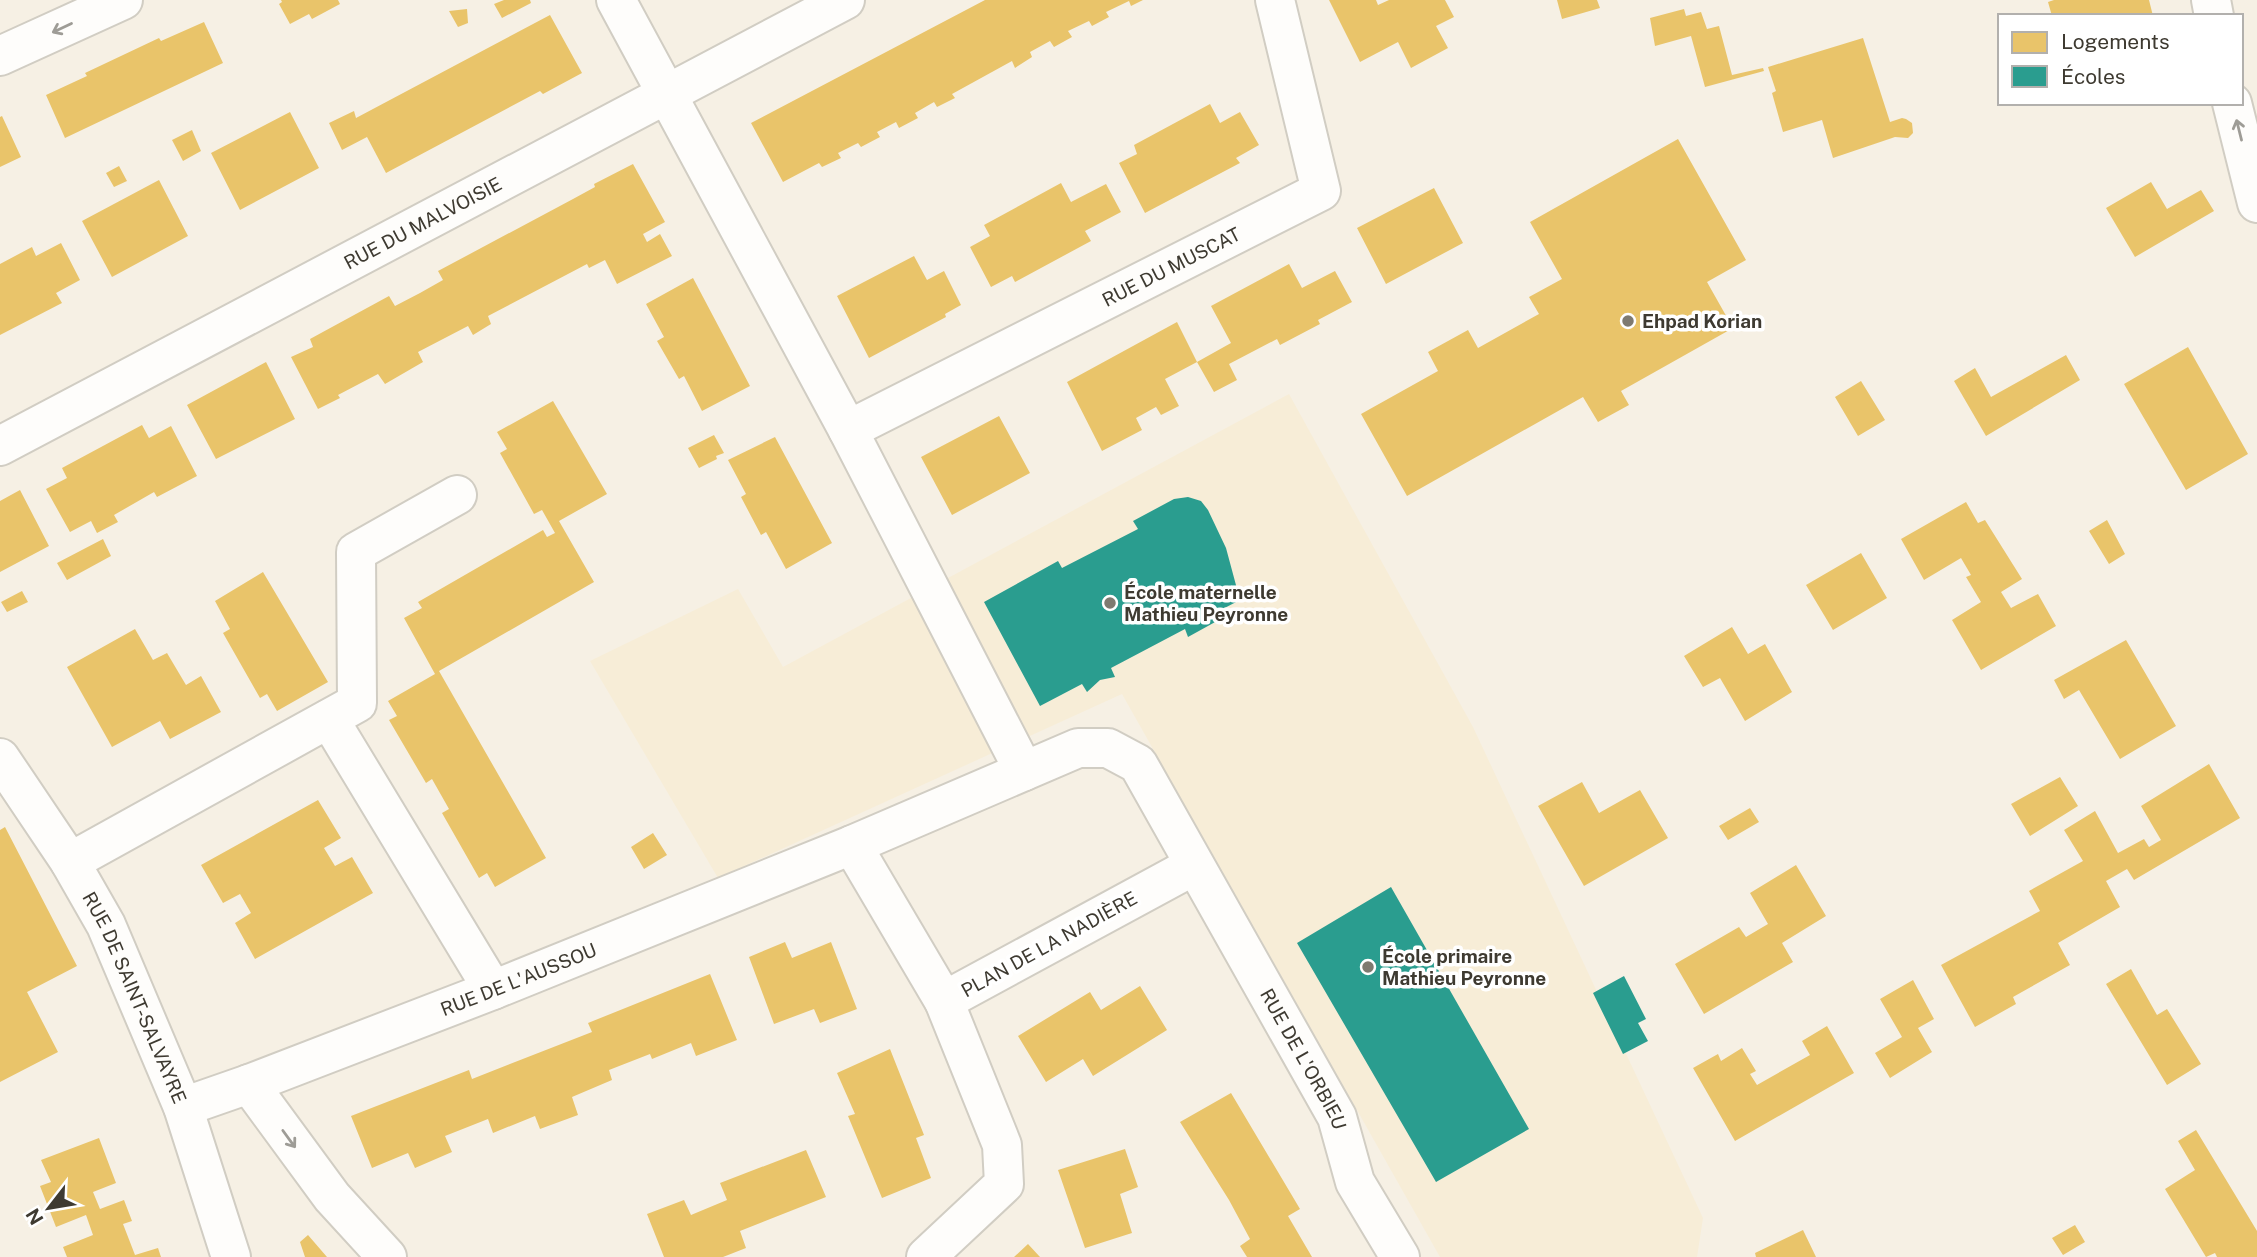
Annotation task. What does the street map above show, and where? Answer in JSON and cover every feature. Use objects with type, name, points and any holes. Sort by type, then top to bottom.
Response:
[{"type":"street","points":[[0,56],[123,0]]},
{"type":"street","points":[[616,0],[848,430],[1024,771]]},
{"type":"street","name":"RUE DU MALVOISIE","points":[[0,446],[845,0]]},
{"type":"street","name":"RUE DU MUSCAT","points":[[848,430],[1321,191],[1275,0]]},
{"type":"street","points":[[2232,105],[2257,204]]},
{"type":"street","points":[[70,862],[357,703],[356,552],[457,495]]},
{"type":"street","points":[[329,719],[493,990]]},
{"type":"street","points":[[852,845],[1078,748],[1108,748],[1138,764],[1195,865]]},
{"type":"street","name":"RUE DE SAINT-SALVAYRE","points":[[0,758],[70,862],[106,925],[183,1107],[231,1257]]},
{"type":"street","name":"RUE DE L'AUSSOU","points":[[183,1107],[493,990],[852,845]]},
{"type":"street","name":"PLAN DE LA NADIÈRE","points":[[852,845],[944,1001],[1195,865]]},
{"type":"street","name":"RUE DE L'ORBIEU","points":[[1195,865],[1337,1117],[1355,1182],[1400,1257]]},
{"type":"street","points":[[926,1257],[1004,1184],[1002,1145],[944,1001]]},
{"type":"street","points":[[248,1084],[332,1197],[387,1257]]},
{"type":"shaded area","points":[[1289,394],[1473,727],[1703,1218],[1697,1257],[1440,1257],[1122,694],[718,878],[590,661],[738,589],[783,667]]},
{"type":"building: Logements","points":[[281,0],[338,0],[340,4],[312,19],[309,14],[290,24],[279,4]]},
{"type":"building: Logements","points":[[504,0],[530,0],[531,3],[502,18],[494,4]]},
{"type":"building: Logements","points":[[985,0],[1143,0],[1131,6],[1129,1],[1106,12],[1109,17],[1092,26],[1089,21],[1068,31],[1072,37],[1054,47],[1050,41],[1030,52],[1032,57],[1015,68],[1012,61],[952,94],[955,98],[937,107],[934,102],[915,113],[918,118],[899,128],[896,122],[877,132],[880,137],[861,147],[858,143],[838,153],[841,158],[822,167],[819,163],[783,182],[751,123]]},
{"type":"building: Logements","points":[[1329,0],[1376,0],[1378,5],[1389,0],[1445,0],[1454,17],[1436,26],[1448,48],[1411,68],[1398,42],[1360,62]]},
{"type":"building: Logements","points":[[1557,0],[1597,0],[1600,8],[1562,19]]},
{"type":"building: Logements","points":[[2149,0],[2152,14],[2051,14],[2048,2]]},
{"type":"building: Logements","points":[[467,9],[468,23],[458,27],[449,11]]},
{"type":"building: Logements","points":[[1684,9],[1686,16],[1701,12],[1707,29],[1719,26],[1732,75],[1763,68],[1764,71],[1705,87],[1691,36],[1655,46],[1650,18]]},
{"type":"building: Logements","points":[[550,15],[582,73],[543,94],[540,91],[386,173],[367,137],[342,150],[329,123],[354,111],[356,118]]},
{"type":"building: Logements","points":[[204,22],[223,63],[65,138],[46,95],[159,38],[161,41]]},
{"type":"building: Logements","points":[[1863,38],[1890,122],[1906,119],[1912,123],[1913,133],[1908,138],[1895,137],[1833,158],[1822,120],[1783,132],[1772,93],[1776,91],[1768,67]]},
{"type":"building: Logements","points":[[1210,104],[1220,123],[1240,112],[1259,145],[1236,158],[1240,163],[1145,213],[1119,163],[1137,154],[1134,145]]},
{"type":"building: Logements","points":[[290,112],[319,168],[240,210],[211,153]]},
{"type":"building: Logements","points":[[2,116],[21,157],[0,167],[0,117]]},
{"type":"building: Logements","points":[[192,130],[201,151],[183,161],[172,140]]},
{"type":"building: Logements","name":"Ehpad Korian","points":[[1678,139],[1746,260],[1707,282],[1733,328],[1621,391],[1629,405],[1598,422],[1583,397],[1407,496],[1361,414],[1438,371],[1428,352],[1468,330],[1478,348],[1539,314],[1529,297],[1562,279],[1530,222]]},
{"type":"building: Logements","points":[[633,164],[665,222],[643,234],[647,242],[660,234],[672,256],[617,284],[605,260],[589,268],[587,264],[488,316],[491,324],[473,335],[468,326],[418,352],[423,362],[385,384],[378,374],[318,409],[291,357],[313,347],[310,339],[389,296],[395,306],[420,293],[443,280],[438,271]]},
{"type":"building: Logements","points":[[119,166],[127,181],[114,187],[106,173]]},
{"type":"building: Logements","points":[[159,180],[188,236],[112,277],[82,221]]},
{"type":"building: Logements","points":[[2151,182],[2167,209],[2201,190],[2214,211],[2135,257],[2106,208]]},
{"type":"building: Logements","points":[[1061,183],[1071,202],[1106,184],[1121,212],[1085,231],[1091,241],[1015,282],[1012,276],[991,287],[970,247],[990,236],[984,225]]},
{"type":"building: Logements","points":[[1434,188],[1463,243],[1386,284],[1357,228]]},
{"type":"building: Logements","points":[[61,243],[80,280],[56,293],[62,303],[0,335],[0,264],[32,247],[36,256]]},
{"type":"building: Logements","points":[[914,256],[927,280],[944,271],[961,305],[945,314],[946,317],[869,358],[837,296]]},
{"type":"building: Logements","points":[[1289,264],[1302,288],[1335,271],[1352,302],[1318,320],[1320,324],[1280,345],[1277,339],[1229,364],[1237,380],[1214,392],[1197,362],[1231,343],[1211,306]]},
{"type":"building: Logements","points":[[693,278],[750,386],[702,411],[684,376],[679,379],[657,341],[664,337],[646,304]]},
{"type":"building: Logements","points":[[1177,322],[1197,362],[1165,379],[1179,406],[1161,415],[1156,407],[1136,418],[1142,430],[1102,451],[1067,382]]},
{"type":"building: Logements","points":[[2188,347],[2248,454],[2186,490],[2124,384]]},
{"type":"building: Logements","points":[[2066,355],[2080,380],[1986,436],[1954,381],[1975,368],[1991,397]]},
{"type":"building: Logements","points":[[266,362],[295,419],[216,459],[187,405]]},
{"type":"building: Logements","points":[[1861,381],[1885,420],[1858,436],[1835,397]]},
{"type":"building: Logements","points":[[553,401],[607,494],[559,521],[594,582],[439,671],[546,858],[495,887],[487,873],[479,878],[442,813],[449,809],[432,779],[426,783],[389,720],[397,716],[388,701],[435,674],[404,618],[422,608],[418,602],[543,530],[547,537],[555,533],[542,510],[534,514],[500,453],[507,449],[497,432]]},
{"type":"building: Logements","points":[[999,416],[1030,473],[952,515],[921,457]]},
{"type":"building: Logements","points":[[142,425],[149,438],[171,426],[197,476],[157,497],[154,492],[114,515],[118,522],[97,533],[91,521],[70,532],[46,489],[67,478],[62,468]]},
{"type":"building: Logements","points":[[714,435],[724,453],[699,468],[688,448]]},
{"type":"building: Logements","points":[[775,437],[832,543],[786,569],[766,532],[761,535],[741,497],[746,494],[728,460]]},
{"type":"building: Logements","points":[[20,490],[49,546],[0,572],[0,501]]},
{"type":"building: Logements","points":[[1966,502],[1978,523],[1985,520],[2022,579],[2001,592],[2011,608],[2038,594],[2056,626],[1981,670],[1952,620],[1981,602],[1966,577],[1971,575],[1961,558],[1924,580],[1901,539]]},
{"type":"building: Logements","points":[[2107,520],[2125,554],[2109,564],[2089,531]]},
{"type":"building: Logements","points":[[103,539],[111,556],[67,580],[57,563]]},
{"type":"building: Logements","points":[[1861,553],[1887,598],[1833,630],[1806,585]]},
{"type":"building: Logements","points":[[263,572],[328,682],[277,711],[267,694],[260,698],[223,633],[230,629],[215,601]]},
{"type":"building: Logements","points":[[22,591],[28,602],[7,612],[1,602]]},
{"type":"building: Logements","points":[[1732,627],[1748,654],[1765,644],[1792,692],[1745,721],[1720,678],[1703,687],[1684,656]]},
{"type":"building: Logements","points":[[135,629],[153,660],[167,653],[186,685],[201,676],[221,712],[170,739],[160,721],[112,747],[67,667]]},
{"type":"building: Logements","points":[[2126,640],[2176,726],[2120,759],[2079,690],[2064,699],[2054,680]]},
{"type":"building: Logements","points":[[2209,764],[2240,818],[2134,880],[2127,869],[2106,881],[2120,907],[2058,943],[2070,965],[2013,997],[2016,1004],[1975,1027],[1941,965],[2040,911],[2029,891],[2083,861],[2064,830],[2095,811],[2118,853],[2144,839],[2149,847],[2161,840],[2141,806]]},
{"type":"building: Logements","points":[[2060,777],[2078,806],[2030,836],[2011,804]]},
{"type":"building: Logements","points":[[1582,782],[1599,813],[1640,790],[1668,838],[1584,886],[1538,806]]},
{"type":"building: Logements","points":[[318,800],[341,838],[324,848],[335,866],[352,857],[373,893],[255,959],[235,923],[251,913],[240,894],[223,903],[201,865]]},
{"type":"building: Logements","points":[[1750,808],[1759,822],[1728,840],[1719,826]]},
{"type":"building: Logements","points":[[5,827],[77,966],[27,992],[58,1052],[0,1082],[0,830]]},
{"type":"building: Logements","points":[[653,833],[667,855],[644,869],[631,847]]},
{"type":"building: Logements","points":[[1796,865],[1826,916],[1782,943],[1793,962],[1704,1014],[1675,964],[1739,927],[1746,937],[1768,924],[1750,893]]},
{"type":"building: Logements","points":[[785,942],[792,958],[831,942],[857,1009],[820,1023],[814,1009],[774,1024],[749,957]]},
{"type":"building: Logements","points":[[2131,969],[2157,1015],[2167,1009],[2201,1064],[2167,1085],[2106,984]]},
{"type":"building: Logements","points":[[710,974],[737,1040],[696,1056],[691,1043],[652,1059],[650,1054],[609,1070],[612,1080],[572,1097],[578,1115],[540,1129],[535,1116],[493,1133],[488,1119],[445,1136],[452,1152],[415,1168],[408,1153],[372,1168],[351,1116],[469,1070],[472,1079],[592,1032],[588,1023]]},
{"type":"building: Logements","points":[[1913,980],[1934,1019],[1918,1028],[1932,1052],[1890,1078],[1875,1053],[1902,1037],[1880,999]]},
{"type":"building: Logements","points":[[1140,986],[1167,1030],[1093,1076],[1083,1059],[1046,1082],[1018,1036],[1090,992],[1101,1010]]},
{"type":"building: Logements","points":[[1827,1026],[1854,1073],[1735,1141],[1693,1068],[1718,1054],[1721,1061],[1742,1048],[1756,1071],[1750,1074],[1757,1085],[1810,1055],[1802,1041]]},
{"type":"building: Logements","points":[[890,1049],[924,1135],[916,1138],[931,1178],[882,1198],[848,1116],[855,1114],[837,1073]]},
{"type":"building: Logements","points":[[1231,1093],[1300,1209],[1288,1216],[1312,1257],[1247,1257],[1240,1246],[1250,1239],[1180,1122]]},
{"type":"building: Logements","points":[[2196,1130],[2257,1231],[2257,1257],[2217,1257],[2215,1253],[2206,1257],[2165,1189],[2195,1170],[2178,1141]]},
{"type":"building: Logements","points":[[99,1138],[116,1183],[93,1192],[100,1209],[124,1200],[132,1221],[123,1224],[135,1255],[158,1248],[161,1257],[67,1257],[63,1247],[93,1235],[86,1215],[56,1227],[40,1186],[51,1182],[41,1160]]},
{"type":"building: Logements","points":[[1125,1149],[1138,1187],[1120,1194],[1132,1233],[1085,1248],[1058,1170]]},
{"type":"building: Logements","points":[[806,1150],[826,1197],[740,1231],[746,1248],[723,1257],[664,1257],[647,1214],[684,1200],[691,1215],[727,1200],[720,1183]]},
{"type":"building: Logements","points":[[2075,1225],[2085,1242],[2063,1255],[2052,1238]]},
{"type":"building: Logements","points":[[1803,1230],[1816,1257],[1756,1257],[1755,1253]]},
{"type":"building: Logements","points":[[308,1235],[327,1257],[305,1257],[300,1242]]},
{"type":"building: Logements","points":[[1028,1244],[1040,1257],[1014,1257]]},
{"type":"building: Écoles","points":[[1188,497],[1201,501],[1208,510],[1226,548],[1240,600],[1213,614],[1217,621],[1188,637],[1185,629],[1111,668],[1115,677],[1100,680],[1087,692],[1082,684],[1040,706],[984,602],[1058,561],[1062,568],[1138,529],[1133,521],[1174,499]]},
{"type":"building: Écoles","points":[[1391,887],[1529,1129],[1436,1182],[1297,943]]},
{"type":"building: Écoles","points":[[1624,976],[1646,1019],[1638,1023],[1648,1041],[1623,1054],[1593,993]]},
{"type":"place","name":"Ehpad Korian","points":[[1628,321]]},
{"type":"place","name":"École maternelle Mathieu Peyronne","points":[[1110,603]]},
{"type":"place","name":"École primaire Mathieu Peyronne","points":[[1368,967]]}]
